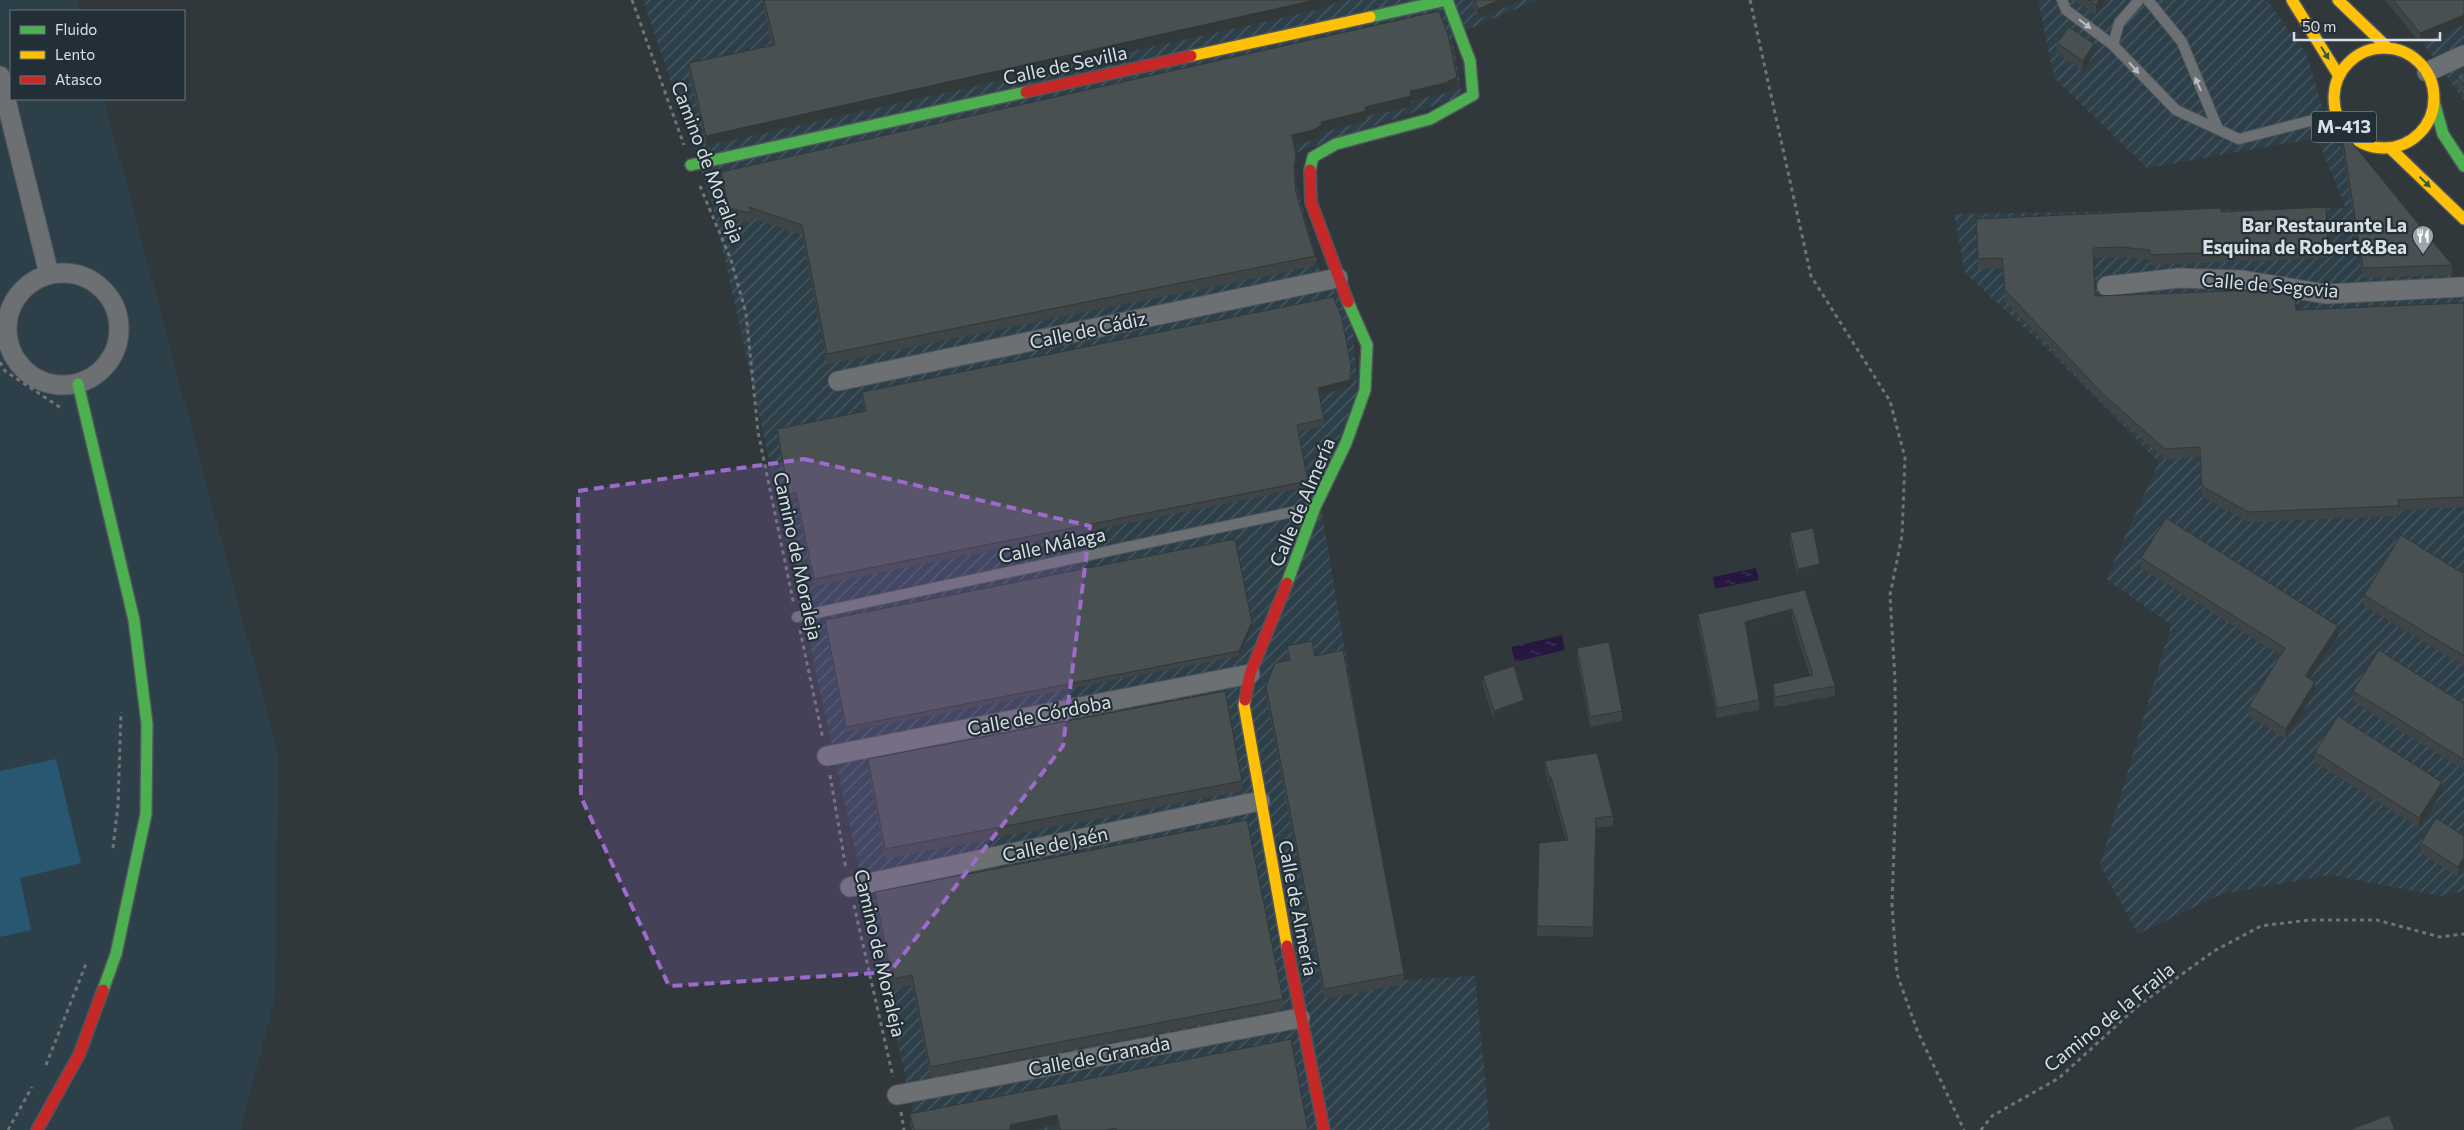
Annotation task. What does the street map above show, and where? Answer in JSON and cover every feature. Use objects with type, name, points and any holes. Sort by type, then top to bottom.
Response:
[{"type":"street","name":"Calle de Sevilla","points":[[691,165],[1447,0]]},
{"type":"street","name":"Calle de Almería","points":[[1324,1130],[1300,1018],[1244,705],[1250,674],[1282,598],[1315,507],[1346,443],[1364,390],[1367,345],[1338,278],[1312,202],[1309,176],[1314,158],[1336,144],[1430,118],[1473,95],[1470,60],[1447,0]]},
{"type":"street","points":[[2292,0],[2339,76],[2351,60],[2368,51],[2388,48],[2406,53],[2427,72],[2464,55]]},
{"type":"street","points":[[2338,0],[2388,48]]},
{"type":"street","name":"M-413","points":[[2427,72],[2432,82],[2436,109],[2443,134],[2464,166]]},
{"type":"street","points":[[0,76],[48,274]]},
{"type":"street","name":"M-413","points":[[2339,76],[2334,95],[2337,114],[2346,131],[2362,143],[2390,148],[2464,219]]},
{"type":"street","points":[[2436,109],[2464,150]]},
{"type":"street","name":"M-413","points":[[2390,148],[2417,136],[2436,109]]},
{"type":"street","points":[[68,272],[87,277],[103,289],[115,305],[120,324],[118,344],[110,362],[96,376],[78,384],[60,386],[42,382],[27,373],[4,344],[10,308],[19,293],[32,281],[48,274],[68,272]]},
{"type":"street","name":"Calle de Cádiz","points":[[838,381],[1338,278]]},
{"type":"street","name":"Calle de Segovia","points":[[2107,286],[2179,278],[2242,280],[2326,294],[2464,287]]},
{"type":"street","points":[[37,1130],[79,1055],[116,954],[146,814],[147,724],[134,620],[78,384]]},
{"type":"street","name":"Calle de Córdoba","points":[[827,756],[1250,674]]},
{"type":"street","name":"Calle de Jaén","points":[[850,887],[1260,801]]},
{"type":"street","name":"Calle de Granada","points":[[897,1095],[1300,1018]]},
{"type":"lane","points":[[2062,0],[2066,10],[2113,45],[2176,110],[2239,139],[2337,114]]},
{"type":"lane","points":[[2113,45],[2119,23],[2139,0]]},
{"type":"lane","points":[[2148,0],[2182,42],[2218,129]]},
{"type":"lane","name":"Calle Málaga","points":[[797,617],[1315,507]]},
{"type":"path","name":"Camino de Moraleja","points":[[632,0],[691,165],[731,260],[746,313],[758,432],[827,756],[850,887],[904,1130]]},
{"type":"path","points":[[1750,0],[1811,276],[1890,402],[1905,458],[1902,536],[1890,595],[1896,680],[1896,790],[1892,905],[1897,974],[1917,1030],[1964,1130]]},
{"type":"path","points":[[0,362],[5,371],[62,409]]},
{"type":"path","points":[[113,854],[118,805],[122,705]]},
{"type":"path","name":"Camino de la Fraila","points":[[1981,1130],[1992,1116],[2059,1078],[2145,1001],[2214,950],[2261,926],[2309,920],[2377,920],[2440,937],[2464,934]]},
{"type":"path","points":[[41,1073],[87,960]]},
{"type":"path","points":[[8,1130],[36,1081]]},
{"type":"highlighted area","points":[[804,459],[1090,526],[1063,746],[890,972],[669,986],[581,797],[578,491]]},
{"type":"shaded area","points":[[0,0],[78,0],[81,10],[10,10],[10,100],[104,100],[278,752],[275,998],[241,1130],[0,1130]]},
{"type":"shaded area","points":[[643,0],[1537,0],[1452,36],[1462,96],[1288,155],[1319,268],[1351,313],[1358,392],[1318,490],[1401,980],[1475,976],[1490,1130],[917,1130],[713,206]]},
{"type":"shaded area","points":[[2038,0],[2267,0],[2307,55],[2330,134],[2464,289],[2464,891],[2440,896],[2330,875],[2222,894],[2138,934],[2100,865],[2171,625],[2106,579],[2159,462],[2046,348],[1965,273],[1954,214],[2346,208],[2317,138],[2147,168],[2054,78]]},
{"type":"shaded area","points":[[2464,0],[2464,101],[2405,18]]},
{"type":"shaded area","points":[[56,759],[81,863],[20,878],[31,930],[0,937],[0,771]]},
{"type":"water","points":[[1756,568],[1759,580],[1715,589],[1713,577]]},
{"type":"water","points":[[1562,635],[1565,650],[1515,662],[1511,647]]},
{"type":"building","points":[[764,0],[1315,0],[706,136],[689,63],[775,45]]},
{"type":"building","points":[[1475,0],[1499,0],[1478,9]]},
{"type":"building","points":[[2089,0],[2099,0],[2096,5]]},
{"type":"building","points":[[2393,0],[2464,0],[2464,15],[2420,33]]},
{"type":"building","points":[[1439,11],[1448,35],[1457,77],[1445,83],[1410,91],[1411,96],[1365,107],[1366,111],[1321,122],[1322,125],[1313,130],[1292,135],[1296,155],[1294,167],[1296,193],[1315,256],[827,354],[802,225],[749,207],[751,213],[729,208],[721,172]]},
{"type":"building","points":[[2069,27],[2094,44],[2083,61],[2057,43]]},
{"type":"building","points":[[2464,72],[2464,85],[2457,76]]},
{"type":"building","points":[[2341,129],[2452,265],[2363,268]]},
{"type":"building","points":[[2326,207],[2328,248],[2150,255],[2150,250],[2120,247],[2093,248],[2095,296],[2287,289],[2295,290],[2296,310],[2464,303],[2464,497],[2398,500],[2399,506],[2248,512],[2202,486],[2200,447],[2165,449],[2103,394],[2005,290],[2002,258],[1978,259],[1976,219],[2221,208],[2221,212]]},
{"type":"building","points":[[1333,297],[1341,315],[1351,364],[1350,380],[1318,388],[1324,419],[1297,425],[1308,481],[814,579],[796,492],[789,494],[777,429],[866,411],[862,392]]},
{"type":"building","points":[[2166,518],[2338,626],[2305,676],[2315,682],[2286,729],[2249,706],[2285,648],[2141,558]]},
{"type":"building","points":[[1813,528],[1820,564],[1798,569],[1790,533]]},
{"type":"building","points":[[2401,535],[2464,574],[2464,656],[2364,595]]},
{"type":"building","points":[[1235,539],[1252,622],[1239,651],[846,727],[825,620]]},
{"type":"building","points":[[1805,590],[1835,686],[1775,697],[1773,684],[1813,675],[1792,609],[1745,622],[1759,700],[1717,708],[1698,614]]},
{"type":"building","points":[[1312,641],[1315,656],[1343,650],[1404,974],[1324,989],[1266,686],[1275,663],[1290,660],[1287,646]]},
{"type":"building","points":[[1609,642],[1622,711],[1590,717],[1577,648]]},
{"type":"building","points":[[2379,650],[2464,704],[2463,759],[2353,691]]},
{"type":"building","points":[[1514,666],[1524,700],[1494,711],[1483,676]]},
{"type":"building","points":[[1225,691],[1242,781],[885,849],[868,759]]},
{"type":"building","points":[[2338,716],[2442,782],[2419,818],[2315,752]]},
{"type":"building","points":[[1597,753],[1613,816],[1596,818],[1593,927],[1537,926],[1539,843],[1568,840],[1545,761]]},
{"type":"building","points":[[2436,818],[2464,836],[2464,857],[2458,867],[2421,843]]},
{"type":"building","points":[[1247,820],[1283,999],[930,1067],[912,975],[892,979],[875,892]]},
{"type":"building","points":[[1291,1039],[1308,1130],[1116,1130],[1116,1128],[1105,1130],[1060,1130],[1057,1115],[1010,1125],[1011,1130],[914,1130],[910,1114]]},
{"type":"building","points":[[2389,1115],[2395,1130],[2349,1130]]},
{"type":"traffic: fast","points":[[1370,17],[1447,0]]},
{"type":"traffic: fast","points":[[1310,170],[1313,157],[1336,144],[1430,119],[1473,95],[1470,61],[1447,0]]},
{"type":"traffic: fast","points":[[691,165],[1026,92]]},
{"type":"traffic: fast","points":[[2434,102],[2443,134],[2464,166]]},
{"type":"traffic: fast","points":[[1287,583],[1315,507],[1346,443],[1365,390],[1367,345],[1348,302]]},
{"type":"traffic: fast","points":[[78,384],[134,620],[147,724],[146,814],[116,954],[103,990]]},
{"type":"traffic: slow","points":[[2292,0],[2339,76]]},
{"type":"traffic: slow","points":[[2338,0],[2388,48]]},
{"type":"traffic: slow","points":[[1191,56],[1370,17]]},
{"type":"traffic: slow","points":[[2384,48],[2403,52],[2419,63],[2430,79],[2434,98],[2430,117],[2419,133],[2403,144],[2384,148],[2365,144],[2349,133],[2338,117],[2334,98],[2338,79],[2349,63],[2365,52],[2384,48]]},
{"type":"traffic: slow","points":[[2390,148],[2464,219]]},
{"type":"traffic: slow","points":[[1245,700],[1244,705],[1287,946]]},
{"type":"traffic: jam","points":[[1026,92],[1191,56]]},
{"type":"traffic: jam","points":[[1310,170],[1311,202],[1348,302]]},
{"type":"traffic: jam","points":[[1245,700],[1250,674],[1287,583]]},
{"type":"traffic: jam","points":[[1287,946],[1324,1130]]},
{"type":"traffic: jam","points":[[37,1130],[79,1055],[103,990]]},
{"type":"place","name":"Bar Restaurante La Esquina de Robert&Bea","points":[[2423,255]]}]
